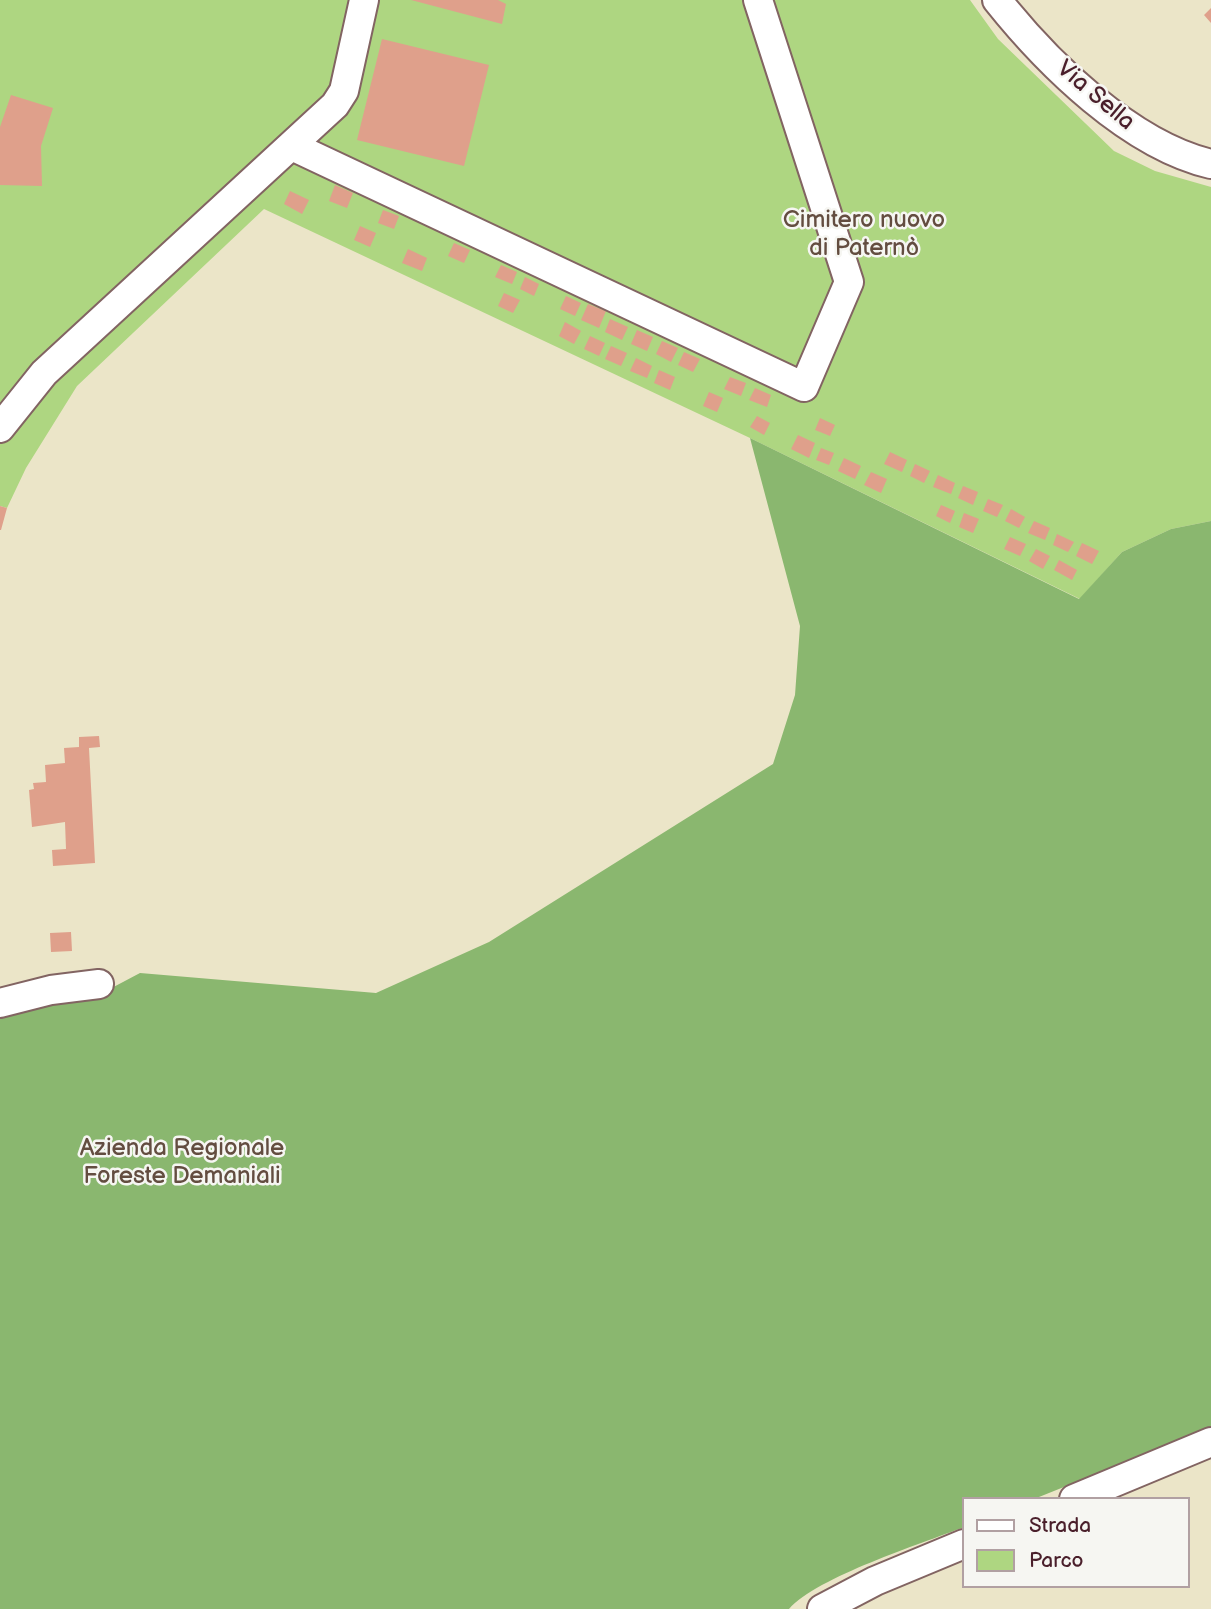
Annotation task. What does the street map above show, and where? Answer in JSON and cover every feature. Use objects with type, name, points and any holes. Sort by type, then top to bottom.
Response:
[{"type":"street","points":[[0,428],[44,373],[335,105],[344,91],[364,0]]},
{"type":"street","points":[[292,146],[804,387],[849,282],[758,0]]},
{"type":"street","name":"Via Sella","points":[[997,0],[1038,47],[1133,130],[1164,148],[1211,164]]},
{"type":"street","points":[[0,1003],[51,990],[99,984]]},
{"type":"street","points":[[1079,1497],[1211,1442]]},
{"type":"street","points":[[822,1609],[865,1586],[962,1545]]},
{"type":"green space","name":"Cimitero nuovo di Paternò","points":[[0,0],[970,0],[998,39],[1114,151],[1155,171],[1211,187],[1211,521],[1171,529],[1122,552],[1080,599],[750,438],[264,209],[77,386],[26,468],[7,508],[0,506]]},
{"type":"green space","name":"Azienda Regionale Foreste Demaniali","points":[[750,438],[1079,599],[1122,552],[1171,529],[1211,521],[1211,1428],[1039,1497],[962,1497],[962,1528],[845,1573],[803,1597],[789,1609],[0,1609],[0,1014],[40,1002],[89,1000],[140,973],[376,993],[489,942],[773,764],[795,695],[800,626]]},
{"type":"building","points":[[411,0],[498,0],[506,4],[502,24]]},
{"type":"building","points":[[1211,8],[1211,23],[1204,15]]},
{"type":"building","points":[[382,39],[489,65],[464,166],[357,140]]},
{"type":"building","points":[[11,95],[53,108],[41,146],[42,186],[0,185],[0,127]]},
{"type":"building","points":[[335,185],[353,193],[347,208],[329,201]]},
{"type":"building","points":[[290,191],[309,200],[302,214],[284,204]]},
{"type":"building","points":[[383,210],[399,216],[394,229],[378,223]]},
{"type":"building","points":[[360,226],[376,233],[370,247],[354,240]]},
{"type":"building","points":[[454,243],[470,250],[464,263],[448,256]]},
{"type":"building","points":[[408,249],[427,258],[422,271],[402,263]]},
{"type":"building","points":[[501,265],[517,272],[512,284],[495,277]]},
{"type":"building","points":[[525,277],[539,284],[534,296],[520,289]]},
{"type":"building","points":[[504,293],[520,300],[513,313],[498,306]]},
{"type":"building","points":[[566,296],[581,303],[575,316],[560,309]]},
{"type":"building","points":[[588,304],[606,311],[599,328],[581,320]]},
{"type":"building","points":[[610,319],[628,327],[622,340],[605,332]]},
{"type":"building","points":[[565,322],[581,331],[574,344],[559,336]]},
{"type":"building","points":[[637,330],[653,337],[647,351],[631,344]]},
{"type":"building","points":[[590,336],[605,343],[599,356],[584,349]]},
{"type":"building","points":[[662,341],[678,348],[671,362],[656,354]]},
{"type":"building","points":[[611,346],[627,353],[621,366],[605,359]]},
{"type":"building","points":[[684,352],[700,359],[693,372],[678,365]]},
{"type":"building","points":[[636,358],[652,366],[647,378],[630,371]]},
{"type":"building","points":[[659,370],[675,377],[670,390],[654,383]]},
{"type":"building","points":[[730,377],[746,383],[741,396],[724,389]]},
{"type":"building","points":[[755,388],[771,395],[767,407],[749,400]]},
{"type":"building","points":[[709,392],[723,398],[717,412],[703,406]]},
{"type":"building","points":[[757,416],[770,423],[764,435],[750,427]]},
{"type":"building","points":[[820,418],[835,425],[830,436],[815,430]]},
{"type":"building","points":[[798,435],[815,443],[809,458],[791,449]]},
{"type":"building","points":[[821,448],[834,453],[829,465],[816,460]]},
{"type":"building","points":[[890,452],[907,460],[902,472],[884,464]]},
{"type":"building","points":[[844,458],[861,466],[855,479],[838,471]]},
{"type":"building","points":[[915,464],[930,471],[924,483],[910,476]]},
{"type":"building","points":[[871,472],[887,479],[881,493],[864,485]]},
{"type":"building","points":[[938,475],[955,483],[951,494],[933,487]]},
{"type":"building","points":[[963,486],[978,492],[973,505],[958,498]]},
{"type":"building","points":[[988,499],[1003,505],[997,517],[983,511]]},
{"type":"building","points":[[941,505],[955,511],[950,523],[936,516]]},
{"type":"building","points":[[0,506],[7,508],[1,530],[0,530]]},
{"type":"building","points":[[1011,509],[1025,517],[1019,528],[1005,521]]},
{"type":"building","points":[[964,513],[979,519],[973,533],[959,527]]},
{"type":"building","points":[[1034,521],[1050,528],[1045,540],[1028,533]]},
{"type":"building","points":[[1057,534],[1074,542],[1068,552],[1053,545]]},
{"type":"building","points":[[1010,537],[1026,544],[1020,556],[1004,549]]},
{"type":"building","points":[[1082,543],[1099,551],[1092,564],[1076,556]]},
{"type":"building","points":[[1036,549],[1050,556],[1043,569],[1029,561]]},
{"type":"building","points":[[1059,560],[1077,570],[1072,580],[1054,570]]},
{"type":"building","points":[[99,736],[100,747],[89,748],[95,863],[53,866],[52,850],[66,849],[65,822],[32,827],[29,790],[34,789],[33,783],[46,782],[45,765],[65,763],[64,748],[79,747],[79,737]]},
{"type":"building","points":[[71,932],[72,951],[51,952],[50,933]]}]
